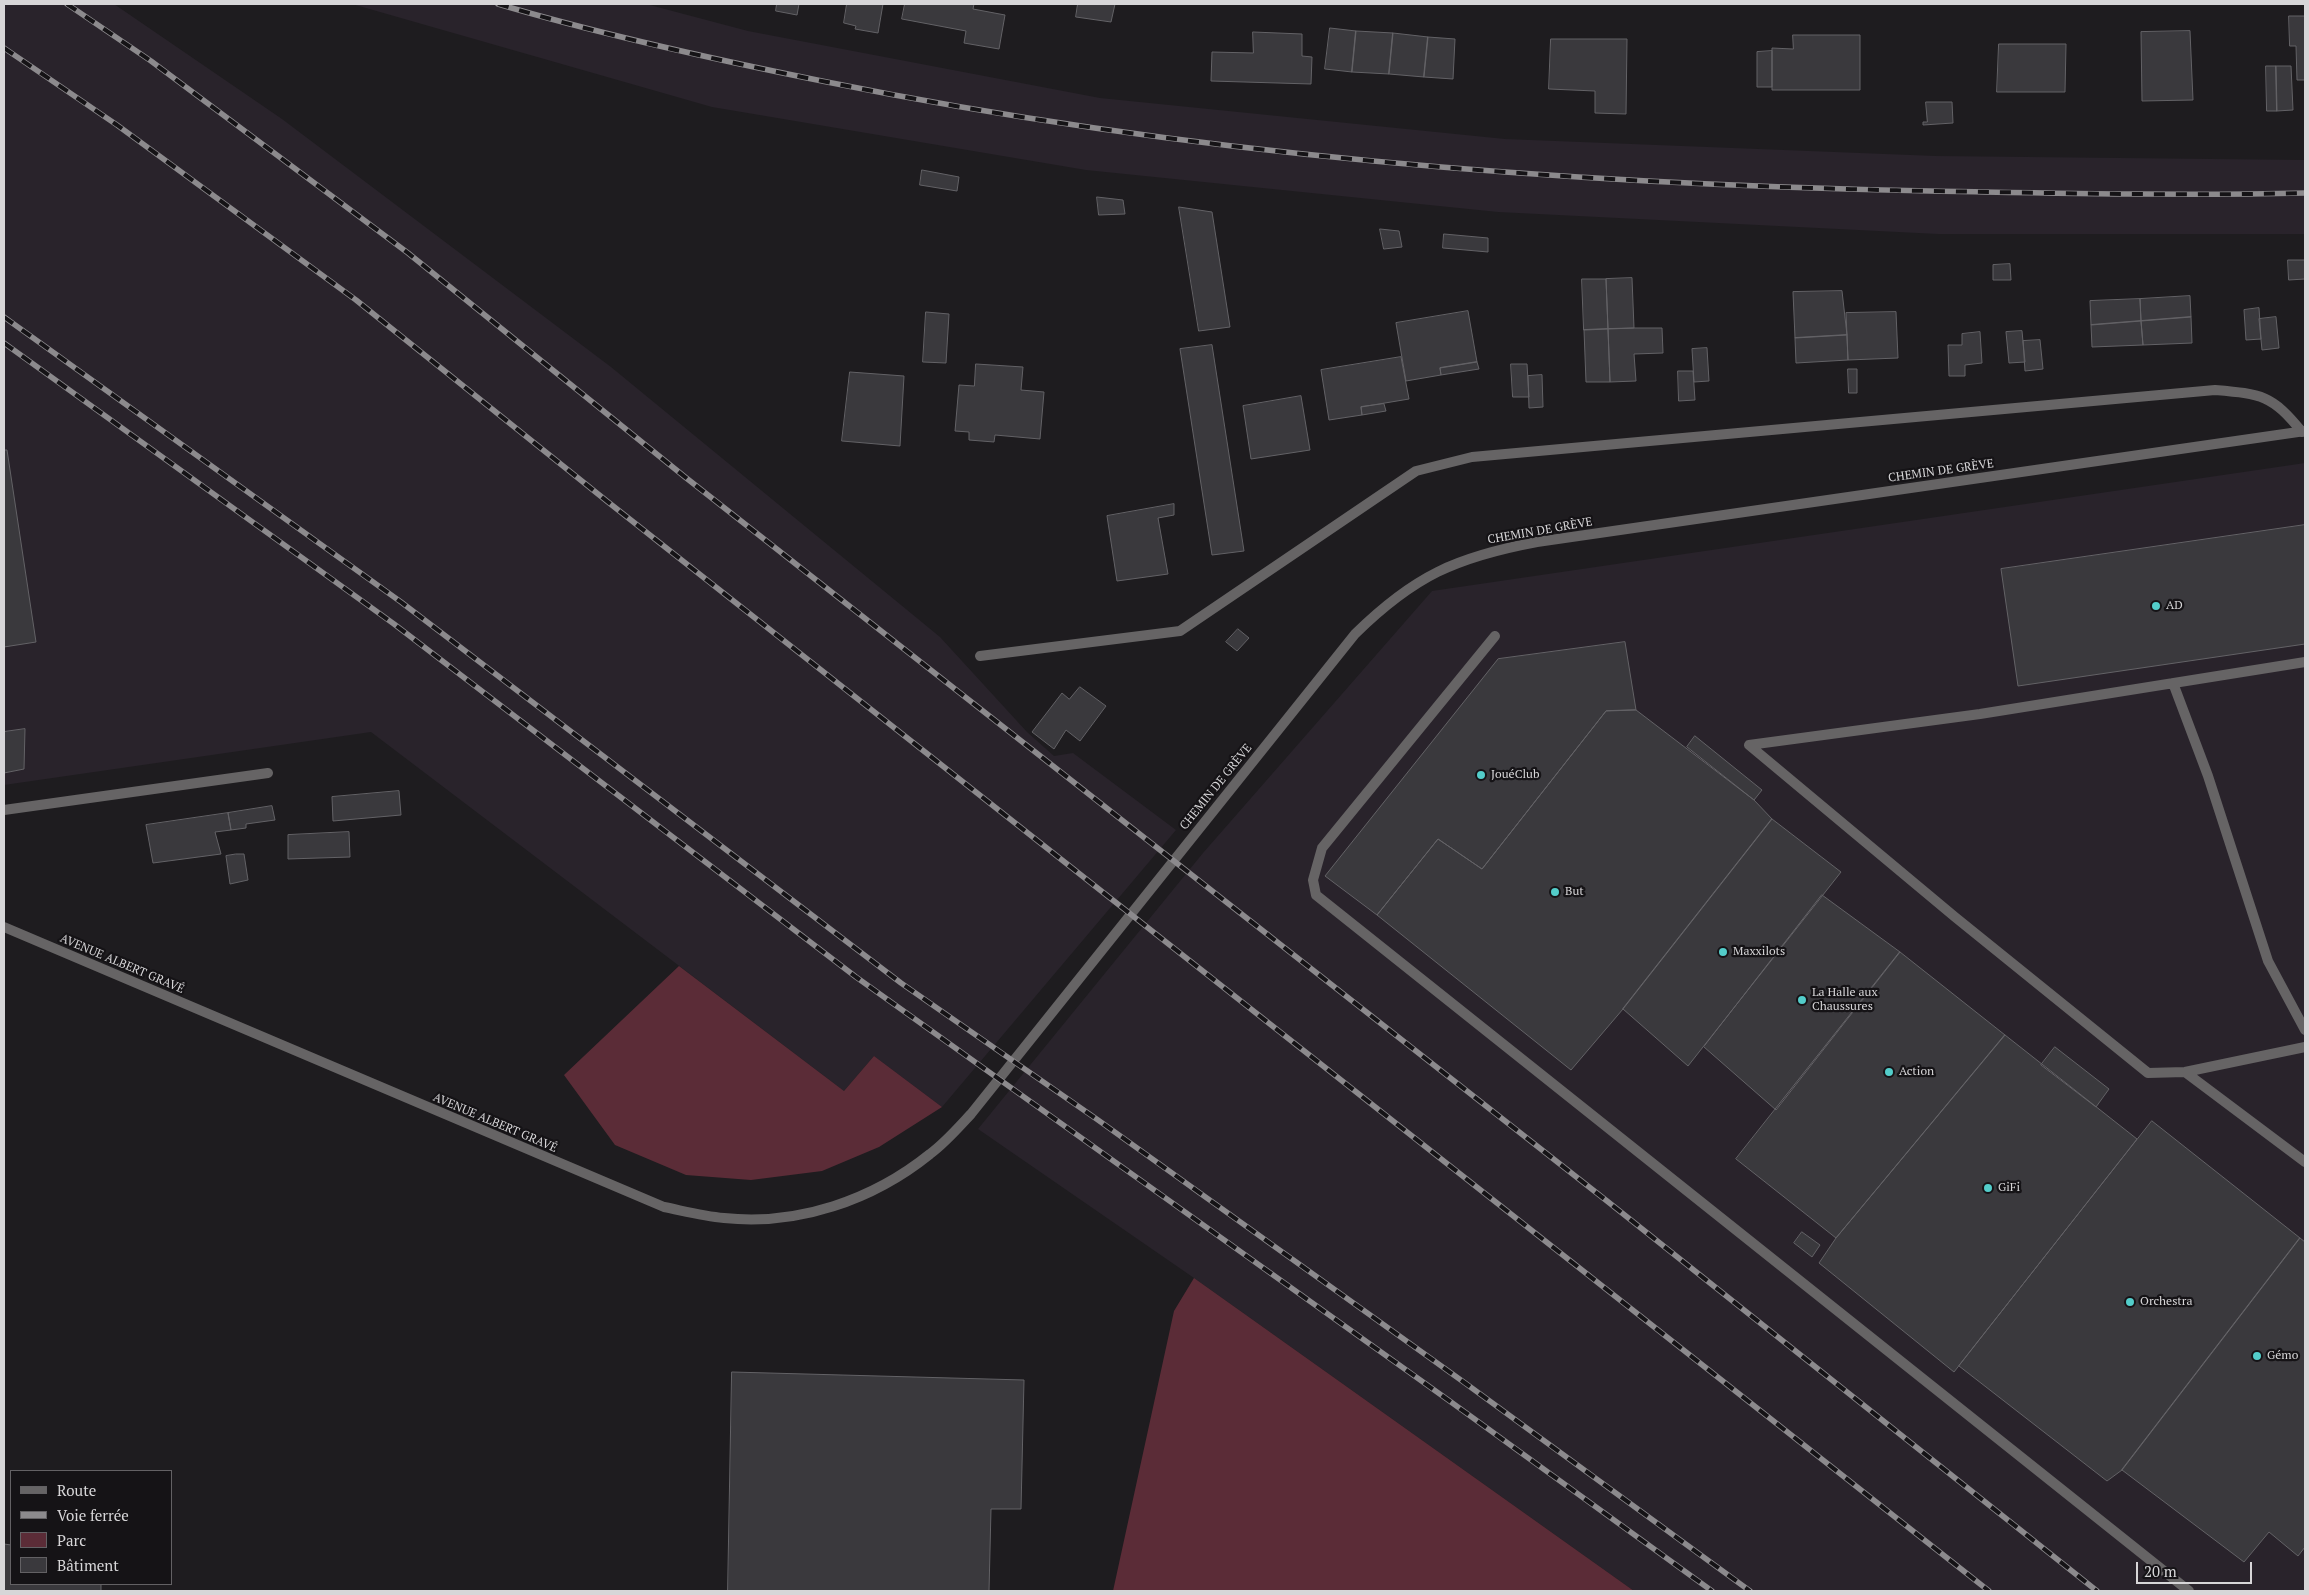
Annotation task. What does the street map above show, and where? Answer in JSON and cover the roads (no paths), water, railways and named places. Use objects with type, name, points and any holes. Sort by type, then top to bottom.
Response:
[{"type":"street","name":"CHEMIN DE GRÈVE","points":[[980,656],[1180,631],[1416,471],[1472,457],[2216,390],[2269,398],[2304,431]]},
{"type":"street","name":"CHEMIN DE GRÈVE","points":[[971,1114],[1355,634],[1381,608],[1412,585],[1448,566],[1493,550],[1537,542],[2304,431]]},
{"type":"street","points":[[1495,636],[1322,848],[1313,880],[1316,894],[2189,1591]]},
{"type":"street","points":[[2305,662],[1980,714],[1748,745],[1955,917],[2148,1073],[2185,1072],[2305,1047]]},
{"type":"street","points":[[2173,683],[2208,776],[2268,961],[2305,1030]]},
{"type":"street","points":[[4,810],[268,773]]},
{"type":"street","name":"AVENUE ALBERT GRAVÉ","points":[[4,927],[628,1193],[664,1207],[704,1216],[726,1219],[763,1219],[803,1214],[834,1207],[885,1186],[908,1171],[932,1153],[971,1114]]},
{"type":"street","points":[[2185,1072],[2305,1162]]},
{"type":"railway","points":[[67,4],[151,61],[408,253],[685,477],[1607,1201],[2097,1591]]},
{"type":"railway","points":[[498,4],[621,37],[827,82],[963,107],[1100,129],[1238,147],[1514,173],[1791,187],[2118,194],[2305,193]]},
{"type":"railway","points":[[4,48],[117,125],[356,300],[608,502],[1989,1591]]},
{"type":"railway","points":[[4,317],[401,602],[901,983],[1098,1120],[1465,1383],[1750,1591]]},
{"type":"railway","points":[[4,343],[394,624],[856,977],[1712,1591]]},
{"type":"place","name":"AD","points":[[2156,606]]},
{"type":"place","name":"JouéClub","points":[[1481,775]]},
{"type":"place","name":"But","points":[[1555,892]]},
{"type":"place","name":"Maxxilots","points":[[1723,952]]},
{"type":"place","name":"La Halle aux Chaussures","points":[[1802,1000]]},
{"type":"place","name":"Action","points":[[1889,1072]]},
{"type":"place","name":"GiFi","points":[[1988,1188]]},
{"type":"place","name":"Orchestra","points":[[2130,1302]]},
{"type":"place","name":"Gémo","points":[[2257,1356]]}]
